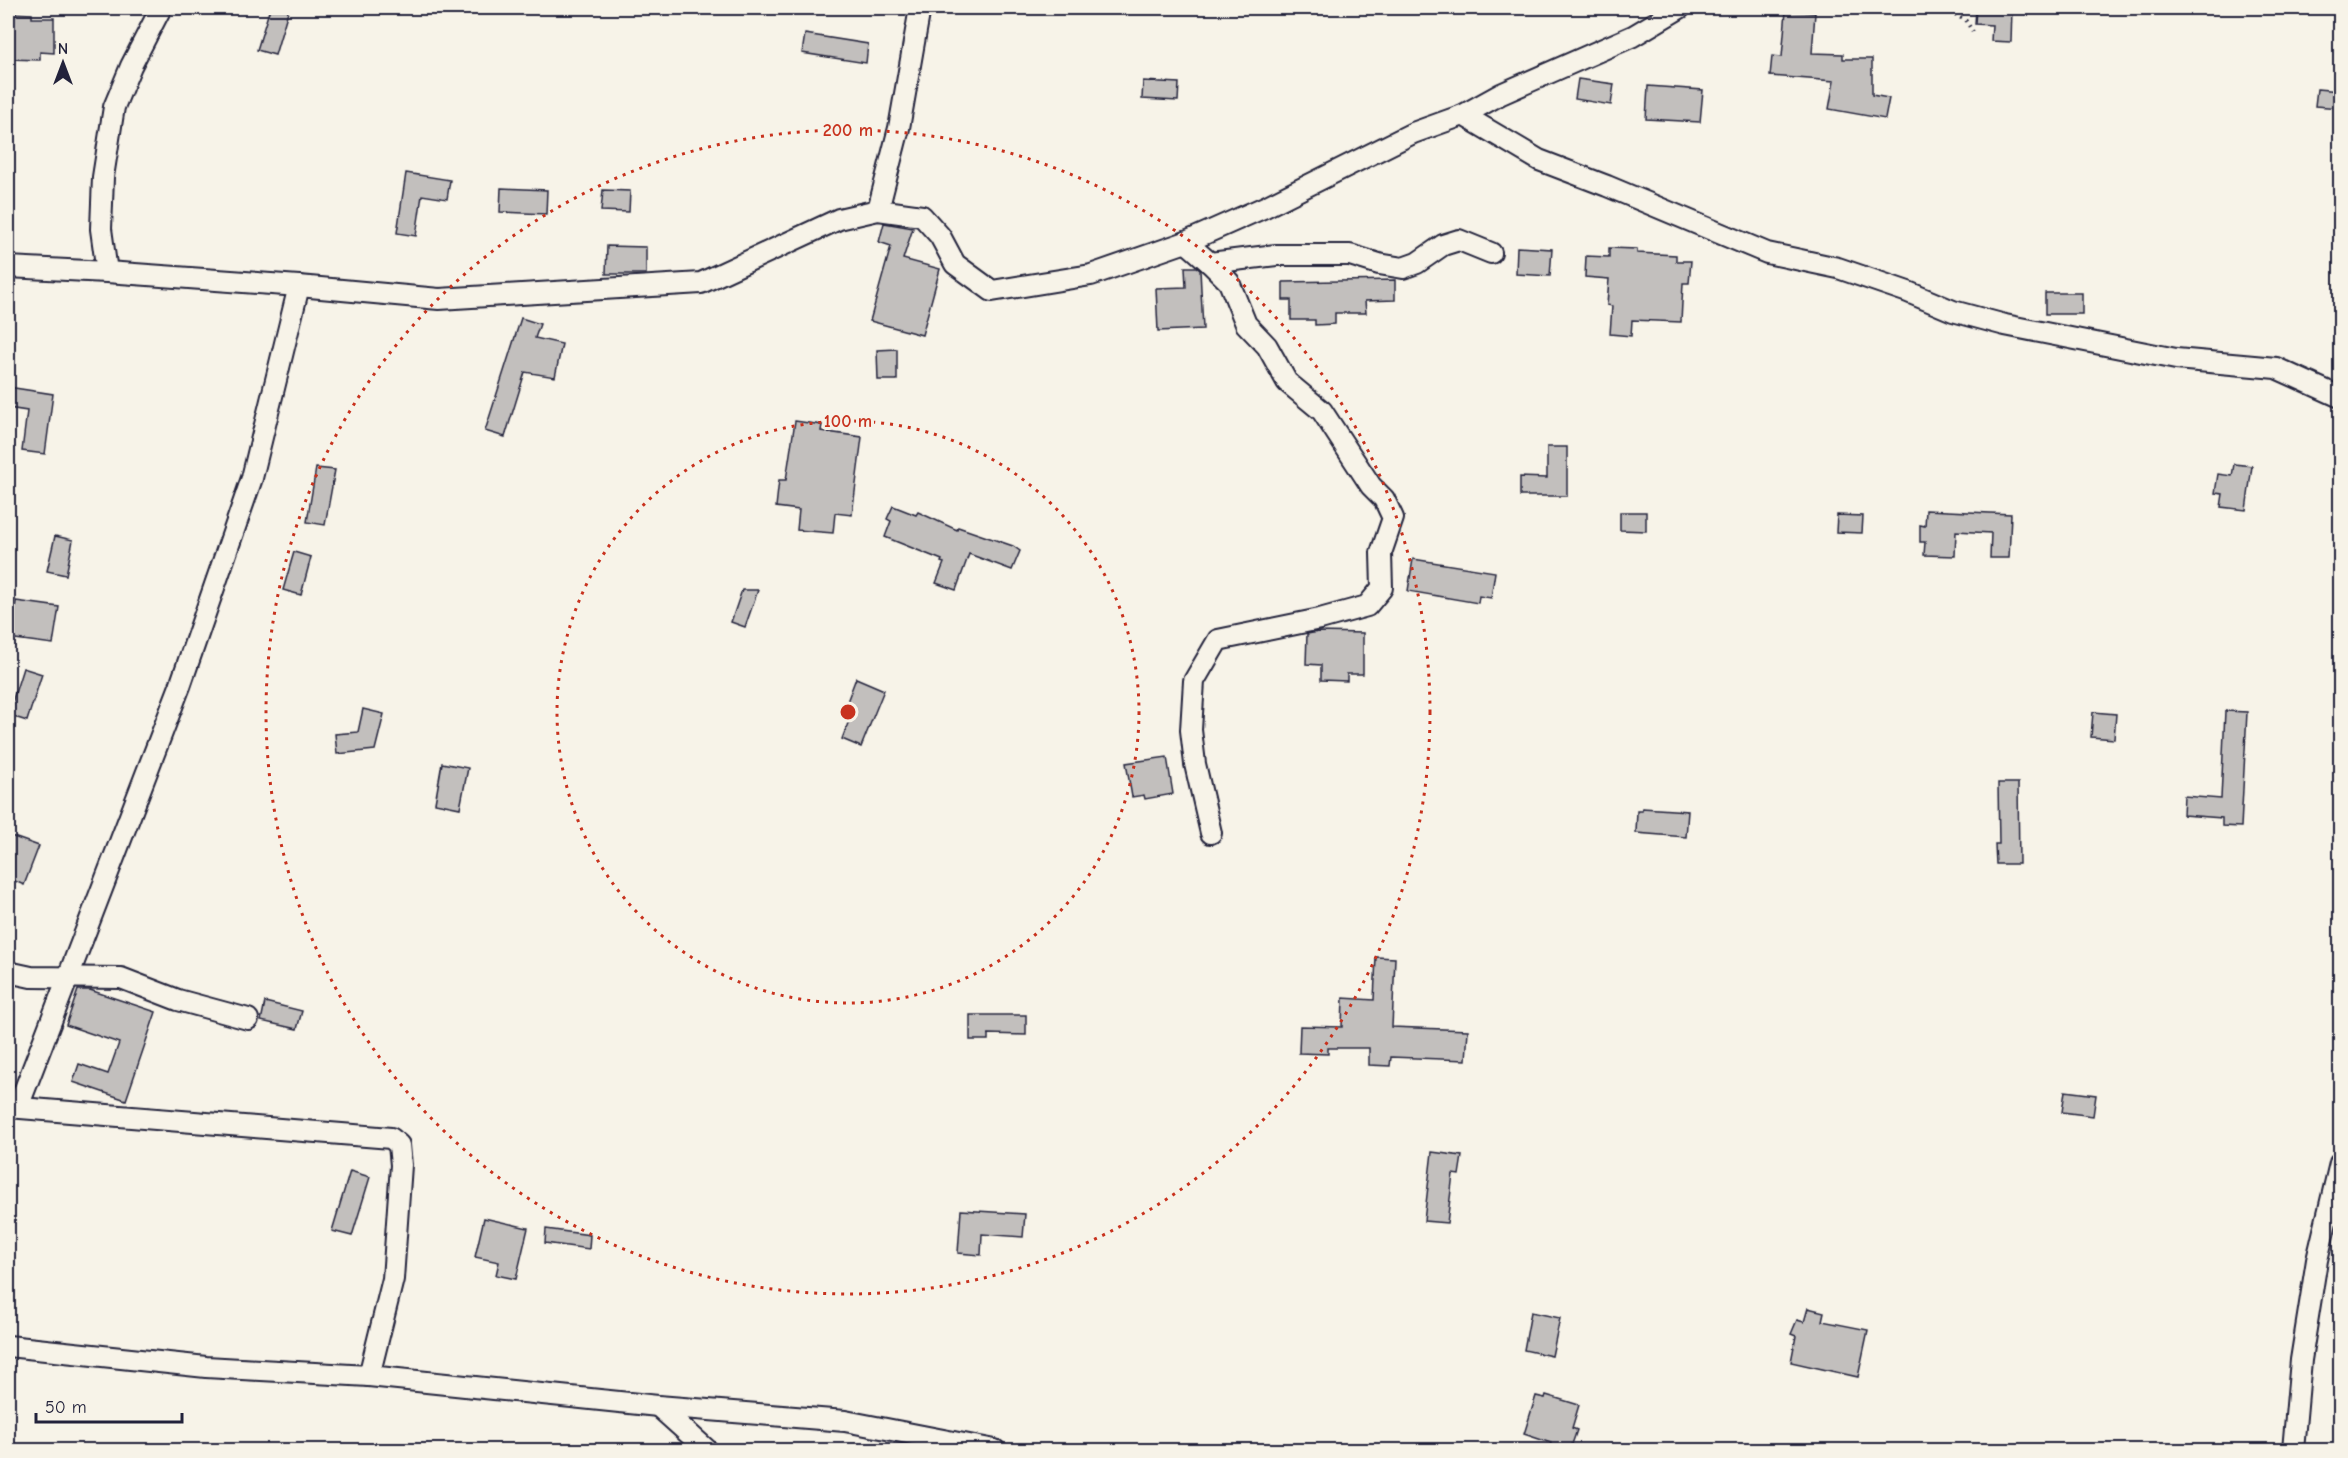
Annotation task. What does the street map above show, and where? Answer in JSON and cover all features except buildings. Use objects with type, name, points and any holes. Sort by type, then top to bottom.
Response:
[{"type":"street","points":[[107,272],[101,229],[103,177],[114,107],[131,66],[161,8]]},
{"type":"street","points":[[878,210],[899,128],[920,8]]},
{"type":"street","points":[[8,267],[299,286],[439,299],[701,283],[839,219],[878,210],[922,216],[940,236],[955,264],[992,291],[1091,275],[1186,242],[1265,207],[1413,133],[1463,115],[1501,94],[1633,36],[1680,8]]},
{"type":"street","points":[[1463,115],[1539,160],[1767,253],[1838,268],[1908,292],[1953,311],[2006,325],[2176,358],[2276,368],[2340,397]]},
{"type":"street","points":[[1210,263],[1276,255],[1350,255],[1379,264],[1403,268],[1417,263],[1443,245],[1459,240],[1491,253]]},
{"type":"street","points":[[1186,242],[1229,282],[1246,324],[1267,346],[1287,382],[1322,411],[1371,486],[1384,499],[1393,518],[1381,554],[1382,588],[1367,606],[1320,619],[1218,640],[1194,681],[1191,730],[1195,764],[1211,833]]},
{"type":"street","points":[[299,286],[252,477],[180,686],[69,978],[13,1107],[391,1138],[399,1145],[402,1165],[393,1279],[369,1376]]},
{"type":"street","points":[[8,972],[31,977],[121,978],[178,1000],[248,1019]]},
{"type":"street","points":[[2294,1450],[2301,1360],[2308,1315],[2317,1260],[2340,1163]]},
{"type":"street","points":[[8,1346],[206,1367],[369,1376],[658,1406],[845,1421],[995,1450]]},
{"type":"street","points":[[658,1406],[707,1450]]},
{"type":"path","points":[[1945,8],[1966,21],[1976,35]]}]
